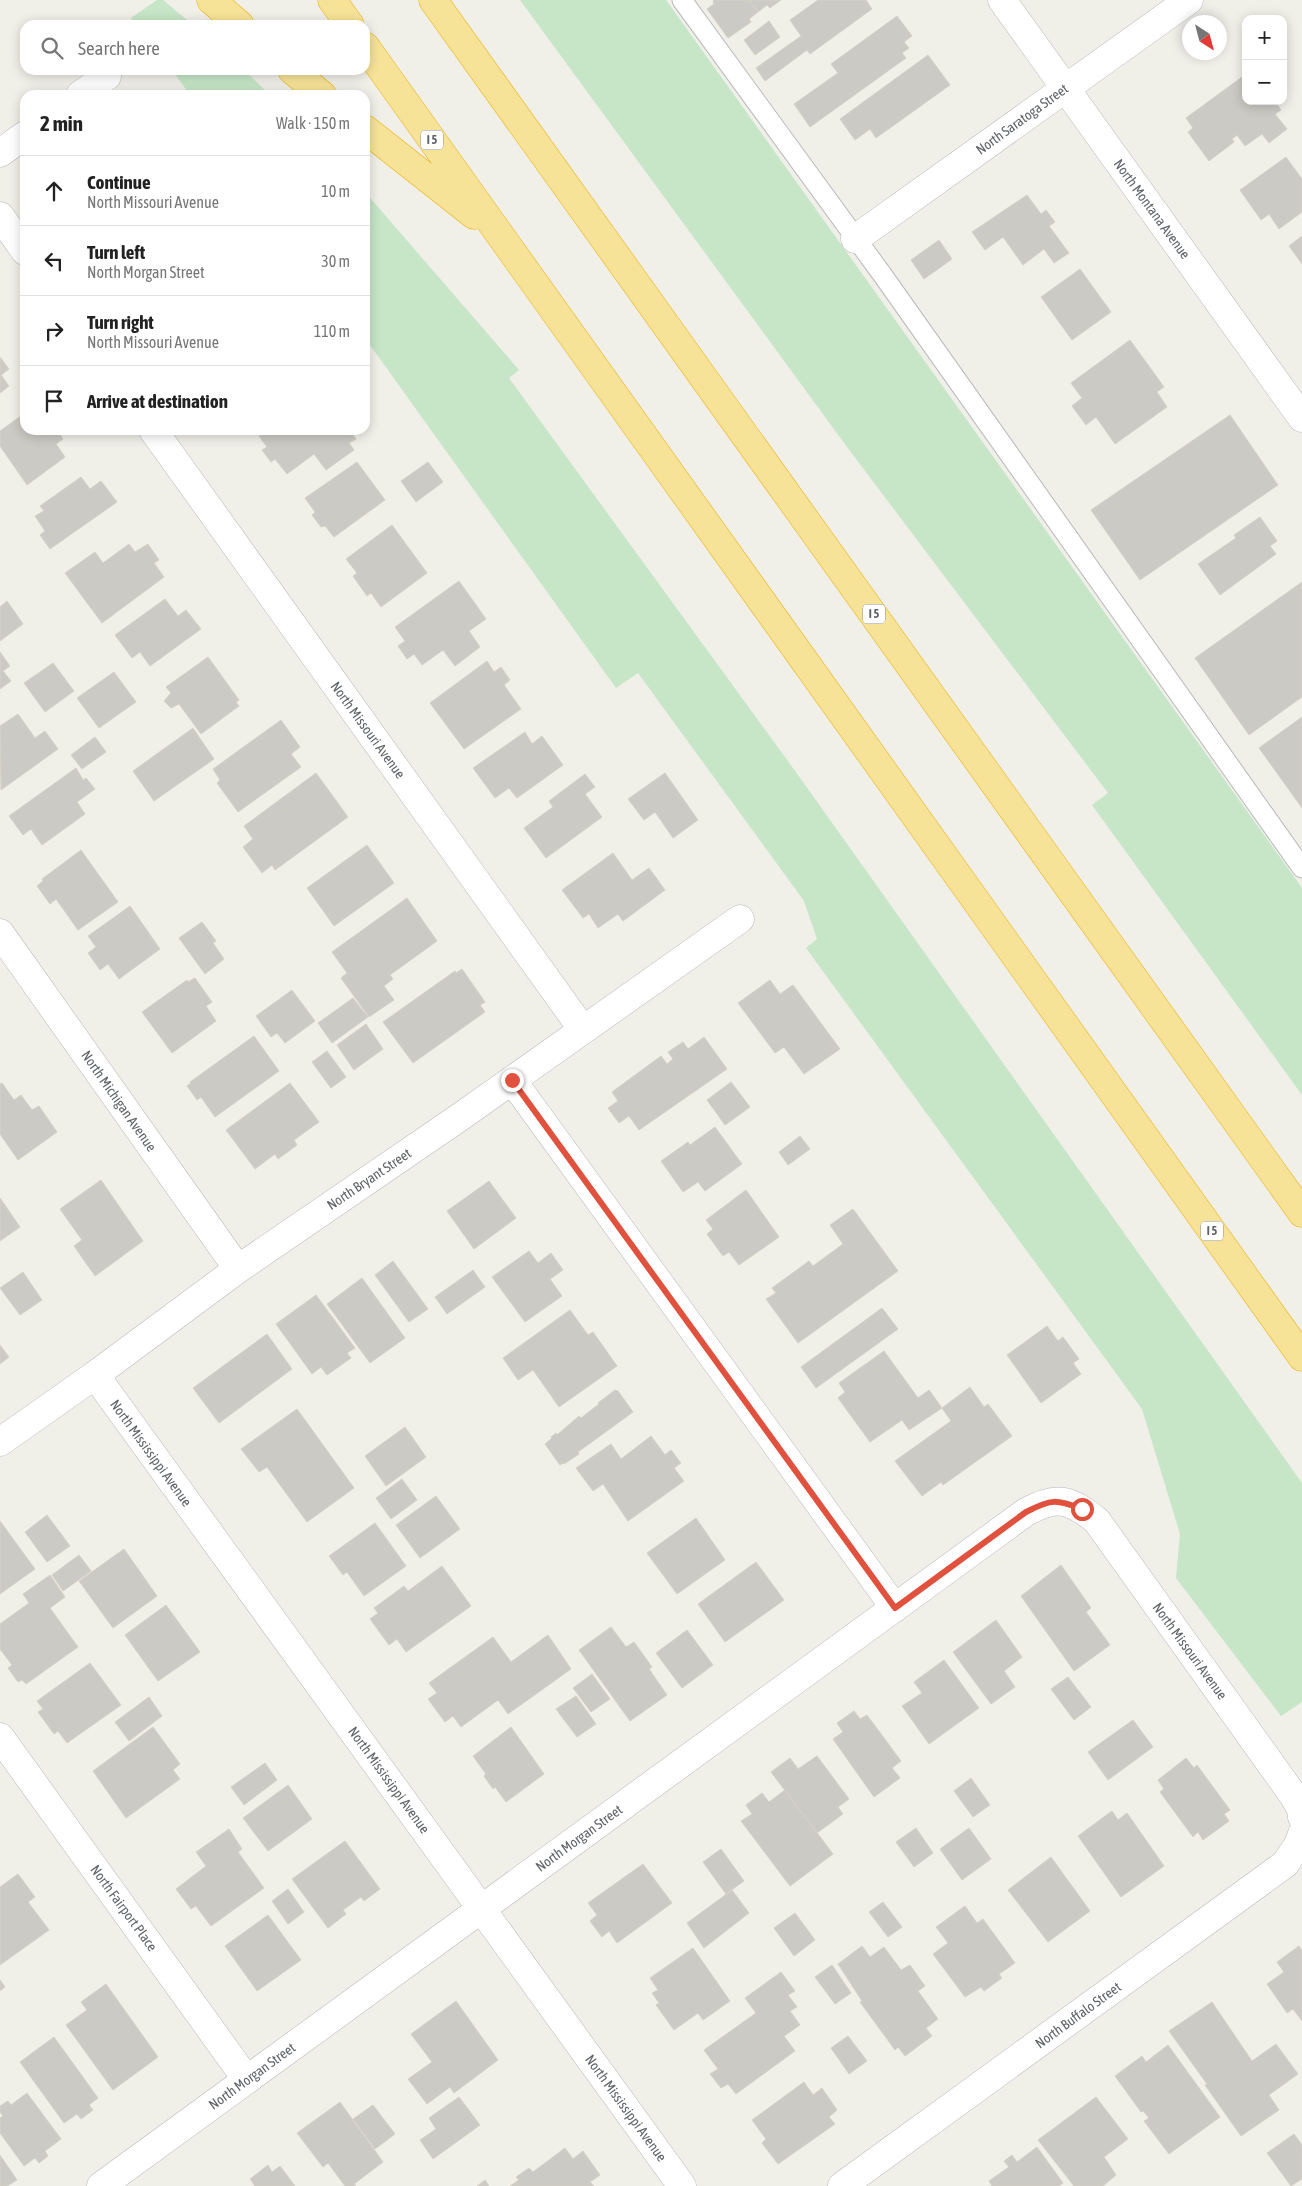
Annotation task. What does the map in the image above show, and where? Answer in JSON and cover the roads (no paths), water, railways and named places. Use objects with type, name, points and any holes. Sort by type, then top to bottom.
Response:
[{"type":"highway","points":[[211,0],[234,20]]},
{"type":"highway","points":[[332,0],[346,20]]},
{"type":"highway","name":"I 5","points":[[440,5],[1302,1213]]},
{"type":"highway","name":"I 5","points":[[370,53],[1302,1357]]},
{"type":"highway","points":[[298,75],[316,90]]},
{"type":"highway","points":[[370,133],[499,235]]},
{"type":"street","name":"North Montana Avenue","points":[[1002,0],[1302,418]]},
{"type":"street","name":"North Saratoga Street","points":[[855,239],[1189,0]]},
{"type":"street","points":[[87,90],[107,76]]},
{"type":"street","points":[[0,152],[20,138]]},
{"type":"street","points":[[0,216],[20,244]]},
{"type":"street","name":"North Missouri Avenue","points":[[157,435],[583,1030]]},
{"type":"street","name":"North Bryant Street","points":[[0,1442],[95,1375],[238,1269],[512,1080],[740,919]]},
{"type":"street","name":"North Michigan Avenue","points":[[0,933],[238,1269]]},
{"type":"street","points":[[512,1080],[895,1608]]},
{"type":"street","name":"North Mississippi Avenue","points":[[95,1375],[682,2186]]},
{"type":"street","name":"North Missouri Avenue","points":[[1062,1502],[1082,1509],[1097,1521],[1293,1795],[1302,1816]]},
{"type":"street","name":"North Morgan Street","points":[[101,2186],[1026,1512],[1044,1503],[1062,1502]]},
{"type":"street","name":"North Fairport Place","points":[[0,1737],[247,2080]]},
{"type":"street","name":"North Buffalo Street","points":[[842,2186],[1285,1864],[1302,1834]]},
{"type":"lane","points":[[682,0],[855,239],[1302,868]]}]
